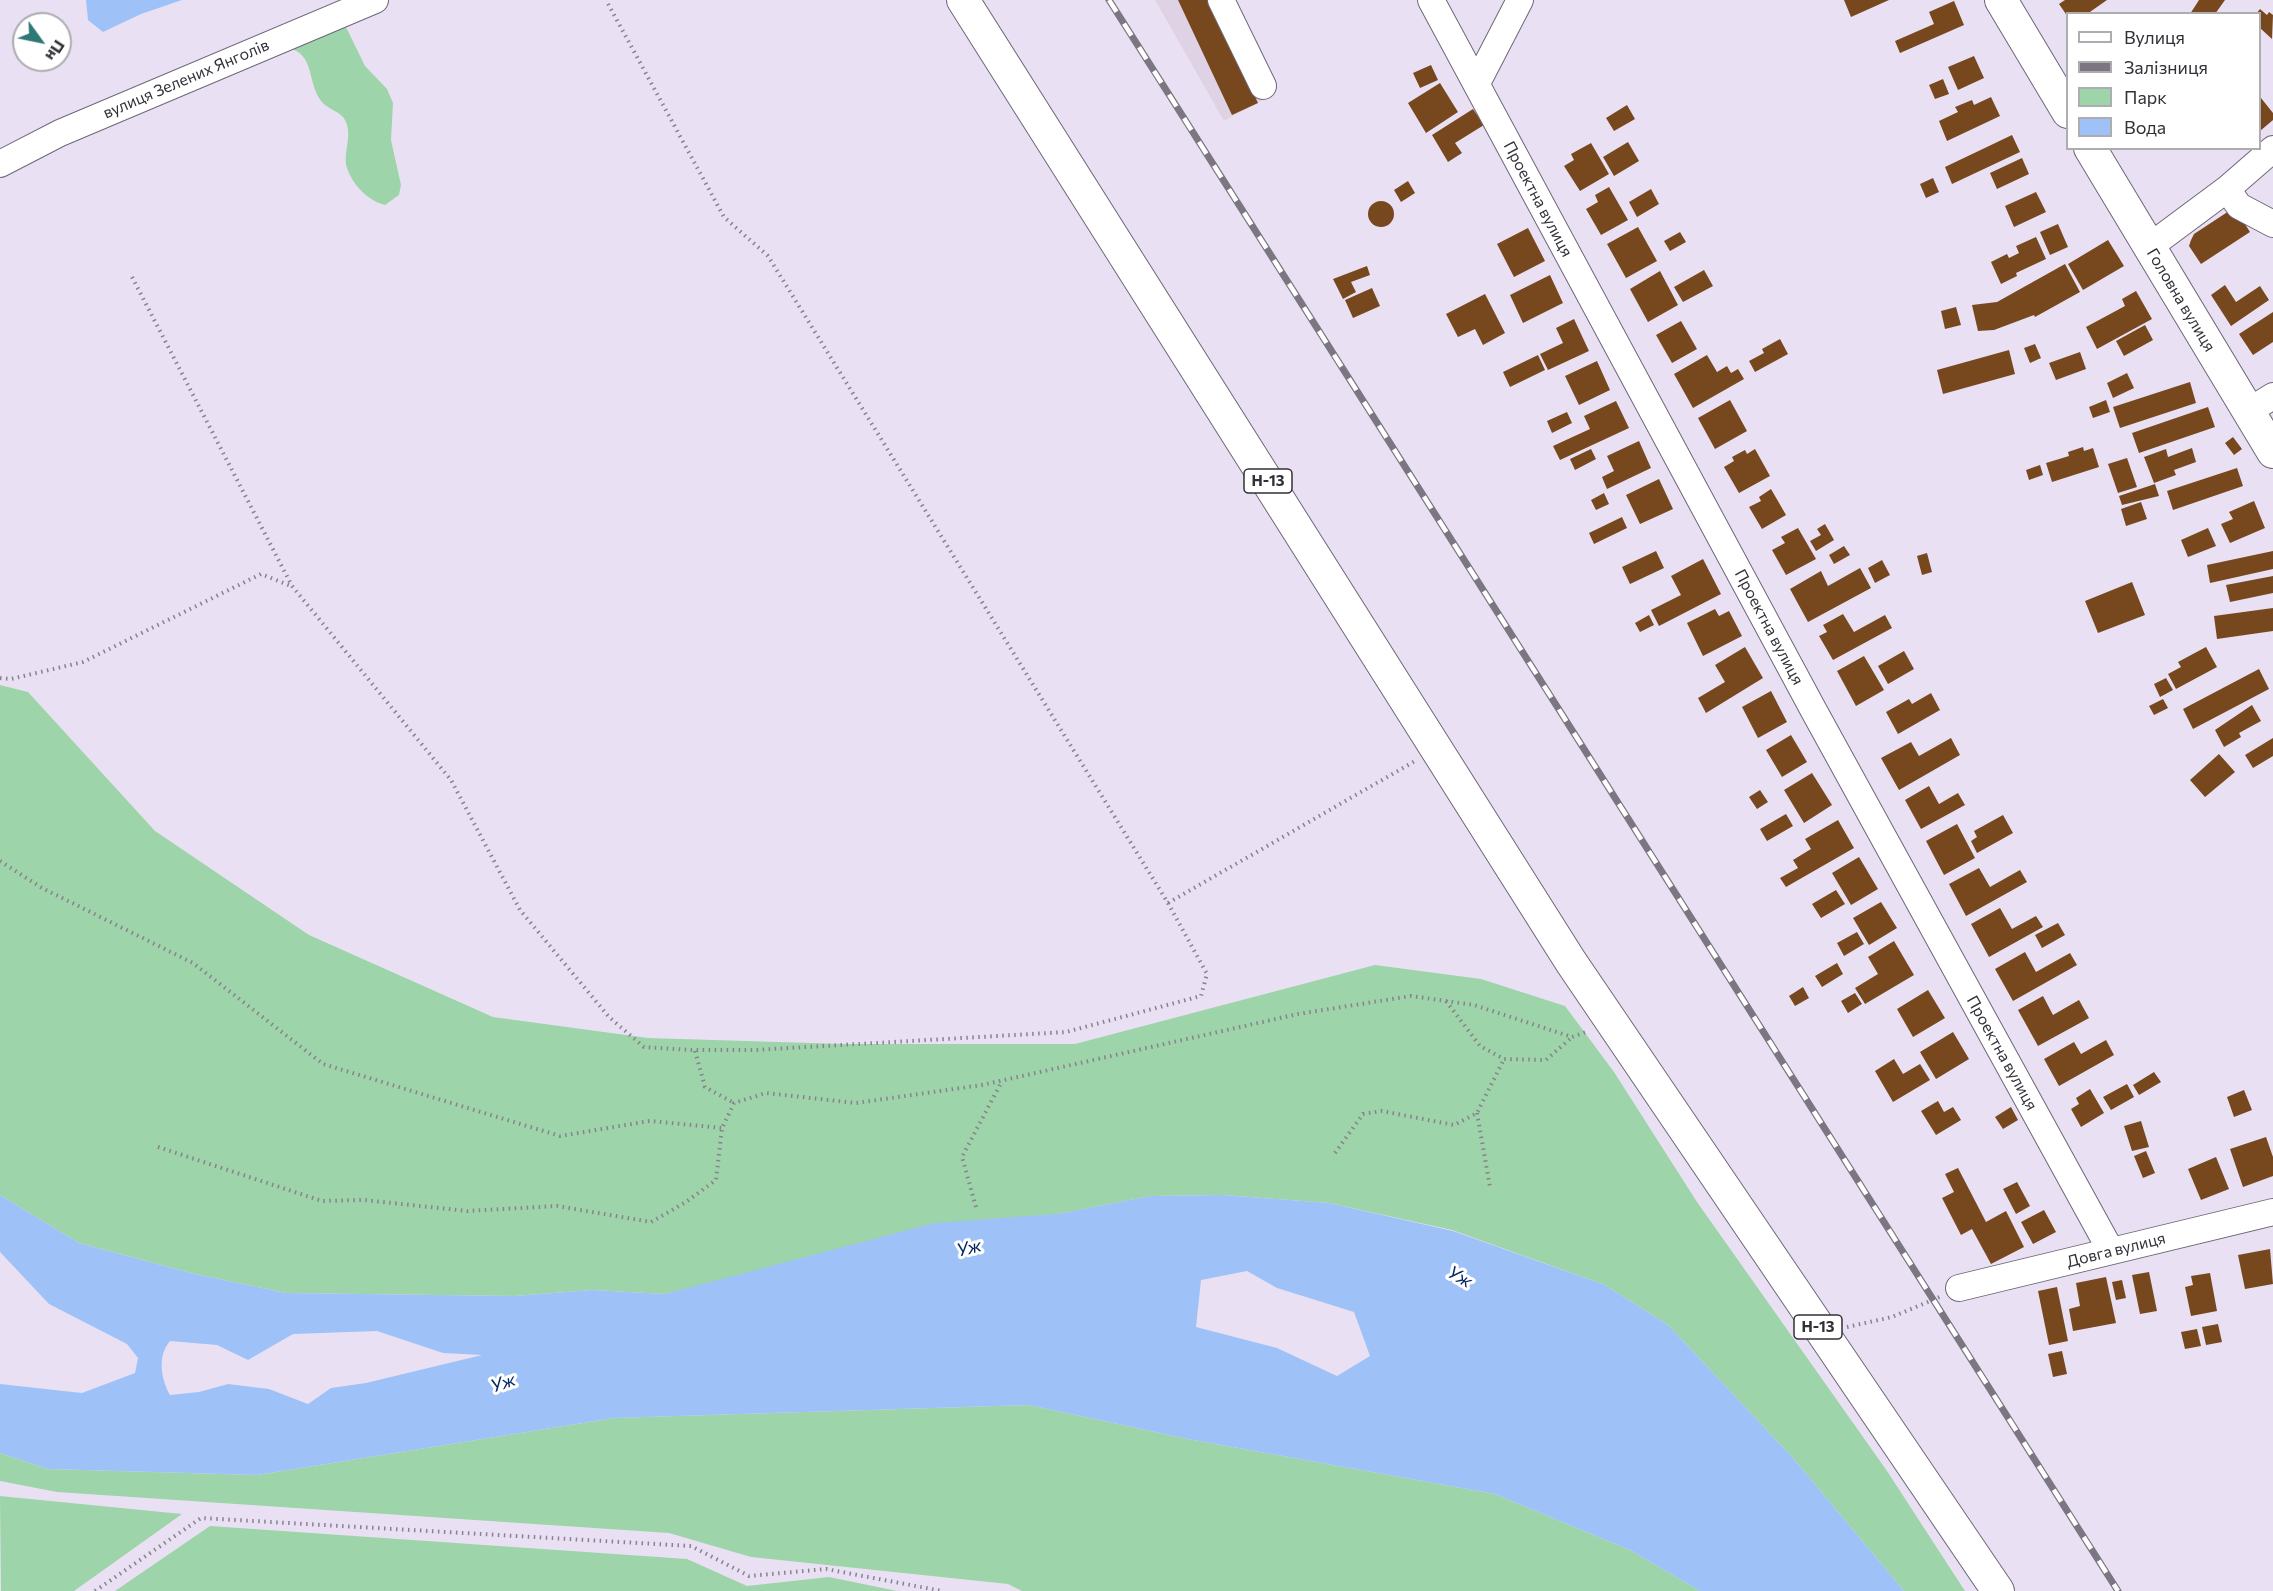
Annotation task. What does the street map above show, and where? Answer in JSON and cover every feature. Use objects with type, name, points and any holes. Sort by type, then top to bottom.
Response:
[{"type":"main road","name":"Н-13","points":[[963,0],[1571,962],[1998,1591]]},
{"type":"main road","points":[[2001,0],[2066,110]]},
{"type":"main road","name":"Головна вулиця","points":[[2091,150],[2149,247],[2261,403],[2273,452]]},
{"type":"street","name":"вулиця Зелених Янголів","points":[[0,164],[60,133],[375,0]]},
{"type":"street","points":[[1221,0],[1263,86]]},
{"type":"street","name":"Проектна вулиця","points":[[1431,0],[1537,200],[2110,1251]]},
{"type":"street","points":[[1477,83],[1520,0]]},
{"type":"street","points":[[2149,247],[2227,189],[2273,149]]},
{"type":"street","points":[[2227,189],[2239,206],[2273,224]]},
{"type":"street","name":"Довга вулиця","points":[[1959,1288],[2273,1212]]},
{"type":"path","points":[[132,277],[292,586],[451,780],[520,910],[609,1017],[644,1047],[755,1050],[1066,1032],[1201,996],[1206,974],[1168,903],[768,256],[724,217],[606,0]]},
{"type":"path","points":[[0,678],[11,680],[83,662],[261,574],[292,586]]},
{"type":"path","points":[[1168,903],[1437,748]]},
{"type":"path","points":[[0,861],[42,888],[193,963],[323,1064],[560,1136],[650,1121],[722,1128]]},
{"type":"path","points":[[695,1050],[705,1087],[734,1103],[766,1093],[856,1103],[1002,1080],[1298,1014],[1411,996],[1474,1005],[1572,1037]]},
{"type":"path","points":[[1446,1001],[1480,1046],[1504,1059],[1546,1060],[1572,1037],[1613,1022]]},
{"type":"path","points":[[1335,1153],[1363,1114],[1382,1111],[1454,1125],[1477,1113],[1504,1059]]},
{"type":"path","points":[[976,1207],[963,1157],[1002,1080]]},
{"type":"path","points":[[158,1147],[322,1202],[364,1200],[467,1211],[556,1206],[651,1222],[686,1202],[716,1180],[722,1128],[734,1103]]},
{"type":"path","points":[[1477,1113],[1490,1187]]},
{"type":"path","points":[[1822,1332],[1892,1317],[1959,1288]]},
{"type":"path","points":[[95,1591],[201,1518],[691,1546],[749,1576],[826,1569],[942,1591]]},
{"type":"shaded area","points":[[1155,0],[1216,0],[1263,100],[1224,121]]},
{"type":"green space","points":[[345,25],[365,66],[387,89],[393,103],[391,140],[401,185],[399,195],[385,205],[368,196],[353,181],[346,162],[348,129],[346,123],[341,115],[321,101],[307,63],[297,52],[289,48]]},
{"type":"green space","points":[[0,685],[28,692],[155,831],[309,935],[493,1017],[648,1038],[844,1044],[1075,1044],[1375,965],[1481,979],[1565,1006],[1614,1072],[1697,1202],[1887,1471],[1965,1591],[1904,1591],[1793,1458],[1668,1325],[1605,1285],[1452,1230],[1329,1203],[1223,1195],[1151,1196],[758,1272],[665,1294],[592,1290],[515,1296],[286,1293],[195,1274],[79,1243],[0,1195]]},
{"type":"green space","points":[[1029,1405],[1188,1439],[1495,1494],[1630,1550],[1700,1591],[1022,1591],[1008,1584],[751,1557],[669,1533],[57,1492],[0,1481],[0,1453],[48,1469],[257,1475],[614,1418]]},
{"type":"green space","points":[[0,1496],[182,1514],[74,1591],[1,1591]]},
{"type":"green space","points":[[210,1526],[687,1559],[747,1586],[829,1577],[897,1591],[115,1591]]},
{"type":"water","points":[[86,0],[182,0],[141,14],[103,32],[88,20]]},
{"type":"water","name":"Уж","points":[[0,1195],[79,1243],[195,1274],[286,1293],[515,1296],[592,1290],[665,1294],[934,1223],[1057,1214],[1151,1196],[1223,1195],[1329,1203],[1453,1231],[1605,1285],[1668,1325],[1793,1458],[1904,1591],[1700,1591],[1630,1550],[1495,1494],[1188,1439],[1029,1405],[614,1418],[257,1475],[48,1469],[0,1453],[0,1384],[82,1393],[135,1373],[138,1358],[127,1344],[49,1304],[0,1252]],"holes":[[[1247,1271],[1277,1288],[1354,1312],[1370,1356],[1337,1376],[1277,1348],[1196,1327],[1201,1280]],[[377,1331],[443,1353],[482,1355],[366,1383],[331,1388],[308,1404],[269,1389],[228,1384],[199,1392],[170,1395],[164,1382],[162,1360],[170,1341],[217,1345],[248,1360],[293,1334]]]},
{"type":"building","points":[[1178,0],[1209,0],[1258,103],[1232,115]]},
{"type":"building","points":[[1844,0],[1889,0],[1851,17]]},
{"type":"building","points":[[2065,0],[2107,0],[2090,12],[2066,12],[2066,14],[2059,4]]},
{"type":"building","points":[[2199,0],[2225,0],[2216,12],[2191,12]]},
{"type":"building","points":[[1954,1],[1964,25],[1900,53],[1895,41],[1934,24],[1929,12]]},
{"type":"building","points":[[2260,9],[2267,15],[2269,12],[2273,15],[2272,39],[2261,29],[2261,12],[2258,12]]},
{"type":"building","points":[[1974,56],[1984,78],[1958,90],[1948,67]]},
{"type":"building","points":[[1431,65],[1438,80],[1420,88],[1413,73]]},
{"type":"building","points":[[1943,79],[1949,94],[1935,99],[1929,85]]},
{"type":"building","points":[[1440,83],[1458,112],[1426,133],[1408,103]]},
{"type":"building","points":[[1991,97],[2000,116],[1947,141],[1939,121],[1958,112],[1955,107],[1972,100],[1974,105]]},
{"type":"building","points":[[2261,98],[2273,113],[2273,120],[2261,130]]},
{"type":"building","points":[[1627,105],[1635,119],[1614,131],[1606,118]]},
{"type":"building","points":[[1473,109],[1484,125],[1455,143],[1462,153],[1448,162],[1432,135]]},
{"type":"building","points":[[2012,135],[2020,152],[1952,184],[1945,167]]},
{"type":"building","points":[[1628,142],[1639,161],[1614,176],[1603,157]]},
{"type":"building","points":[[1591,143],[1609,174],[1580,191],[1564,166],[1574,160],[1571,154]]},
{"type":"building","points":[[2022,158],[2029,174],[1997,189],[1990,173]]},
{"type":"building","points":[[1933,178],[1939,192],[1926,198],[1920,184]]},
{"type":"building","points":[[1408,181],[1415,193],[1401,202],[1394,190]]},
{"type":"building","points":[[1609,187],[1628,220],[1601,235],[1586,209],[1598,202],[1595,195]]},
{"type":"building","points":[[1651,189],[1659,204],[1637,217],[1629,202]]},
{"type":"building","points":[[2036,192],[2046,212],[2014,227],[2005,206]]},
{"type":"building","points":[[1381,201],[1390,205],[1394,214],[1390,223],[1381,227],[1372,223],[1368,214],[1372,205]]},
{"type":"building","points":[[2229,211],[2238,213],[2250,232],[2201,264],[2189,246],[2194,234]]},
{"type":"building","points":[[2058,224],[2068,247],[2050,255],[2040,232]]},
{"type":"building","points":[[1638,227],[1657,261],[1626,278],[1607,244]]},
{"type":"building","points":[[1528,228],[1545,261],[1514,277],[1497,244]]},
{"type":"building","points":[[1680,232],[1686,242],[1670,251],[1664,241]]},
{"type":"building","points":[[2036,237],[2046,259],[2016,273],[2017,276],[2001,284],[1991,262],[2007,254],[2009,258],[2019,253],[2016,246]]},
{"type":"building","points":[[2108,240],[2124,266],[2083,290],[2068,264]]},
{"type":"building","points":[[2065,264],[2080,292],[2035,317],[2034,315],[1994,330],[1978,331],[1972,305],[1997,302]]},
{"type":"building","points":[[1367,266],[1370,275],[1351,282],[1356,292],[1343,299],[1333,279]]},
{"type":"building","points":[[1704,270],[1713,286],[1683,302],[1674,287]]},
{"type":"building","points":[[1660,271],[1678,305],[1648,322],[1630,289]]},
{"type":"building","points":[[1550,275],[1563,303],[1523,323],[1510,295]]},
{"type":"building","points":[[2225,285],[2236,302],[2260,286],[2269,300],[2231,326],[2211,295]]},
{"type":"building","points":[[1372,288],[1380,306],[1353,318],[1345,300]]},
{"type":"building","points":[[2136,291],[2152,319],[2097,349],[2086,327],[2125,306],[2122,299]]},
{"type":"building","points":[[1485,294],[1505,333],[1483,345],[1475,329],[1458,337],[1446,314]]},
{"type":"building","points":[[1956,307],[1961,325],[1945,329],[1941,311]]},
{"type":"building","points":[[2273,312],[2273,342],[2253,355],[2239,334]]},
{"type":"building","points":[[1574,319],[1589,351],[1548,370],[1540,354],[1563,343],[1556,328]]},
{"type":"building","points":[[1681,321],[1697,349],[1672,363],[1656,335]]},
{"type":"building","points":[[2145,325],[2153,340],[2124,356],[2116,341]]},
{"type":"building","points":[[1780,339],[1788,354],[1755,372],[1749,361],[1764,353],[1762,349]]},
{"type":"building","points":[[2035,344],[2041,358],[2030,363],[2024,348]]},
{"type":"building","points":[[2009,350],[2015,374],[1943,394],[1937,370]]},
{"type":"building","points":[[2080,352],[2086,369],[2056,380],[2049,363]]},
{"type":"building","points":[[1538,355],[1545,370],[1510,387],[1503,372]]},
{"type":"building","points":[[1707,355],[1717,372],[1727,366],[1731,373],[1738,369],[1744,379],[1693,408],[1674,374]]},
{"type":"building","points":[[1597,361],[1610,390],[1579,405],[1565,376]]},
{"type":"building","points":[[2127,373],[2134,388],[2113,398],[2107,383]]},
{"type":"building","points":[[2190,382],[2196,403],[2120,428],[2113,407]]},
{"type":"building","points":[[1730,400],[1747,431],[1715,449],[1698,418]]},
{"type":"building","points":[[2106,400],[2110,412],[2093,418],[2089,407]]},
{"type":"building","points":[[1616,401],[1629,428],[1560,460],[1553,446],[1590,429],[1584,416]]},
{"type":"building","points":[[2208,407],[2215,427],[2139,453],[2132,433]]},
{"type":"building","points":[[1567,412],[1572,423],[1552,433],[1547,421]]},
{"type":"building","points":[[2233,437],[2242,449],[2234,455],[2225,443]]},
{"type":"building","points":[[1639,441],[1651,468],[1607,489],[1602,477],[1614,471],[1607,456]]},
{"type":"building","points":[[2083,447],[2084,451],[2093,448],[2099,467],[2052,482],[2046,463],[2069,456],[2068,452]]},
{"type":"building","points":[[2192,448],[2196,462],[2174,470],[2176,475],[2154,483],[2144,457],[2166,449],[2168,457]]},
{"type":"building","points":[[1591,449],[1596,459],[1575,470],[1570,459]]},
{"type":"building","points":[[1755,449],[1770,476],[1739,493],[1724,467],[1734,461],[1732,457],[1745,450],[1747,454]]},
{"type":"building","points":[[2127,458],[2137,487],[2118,493],[2108,464]]},
{"type":"building","points":[[2040,465],[2043,475],[2029,480],[2026,470]]},
{"type":"building","points":[[2237,468],[2243,486],[2173,510],[2167,491]]},
{"type":"building","points":[[1659,479],[1673,509],[1640,524],[1626,495]]},
{"type":"building","points":[[2155,484],[2159,496],[2122,505],[2119,496]]},
{"type":"building","points":[[1771,489],[1786,515],[1762,529],[1749,507],[1761,501],[1759,497]]},
{"type":"building","points":[[1604,493],[1609,504],[1596,510],[1591,500]]},
{"type":"building","points":[[2254,501],[2265,528],[2230,543],[2221,524],[2233,519],[2229,512]]},
{"type":"building","points":[[2141,502],[2147,519],[2126,526],[2121,509]]},
{"type":"building","points":[[1622,517],[1627,528],[1594,544],[1589,533]]},
{"type":"building","points":[[1825,524],[1834,540],[1816,551],[1810,541],[1821,535],[1817,529]]},
{"type":"building","points":[[1798,528],[1816,559],[1786,575],[1772,550],[1785,543],[1781,537]]},
{"type":"building","points":[[2208,528],[2216,546],[2188,557],[2181,540]]},
{"type":"building","points":[[1844,546],[1850,555],[1834,564],[1829,555]]},
{"type":"building","points":[[1656,551],[1664,568],[1630,584],[1622,567]]},
{"type":"building","points":[[2273,551],[2273,569],[2210,583],[2207,565]]},
{"type":"building","points":[[1927,553],[1932,572],[1922,575],[1917,556]]},
{"type":"building","points":[[1703,559],[1721,594],[1659,626],[1651,610],[1681,595],[1671,576]]},
{"type":"building","points":[[1882,560],[1890,575],[1875,583],[1868,568]]},
{"type":"building","points":[[1860,568],[1871,588],[1808,622],[1790,589],[1821,571],[1828,586]]},
{"type":"building","points":[[2273,576],[2273,593],[2230,602],[2226,585]]},
{"type":"building","points":[[2132,582],[2145,615],[2098,633],[2085,601]]},
{"type":"building","points":[[2273,608],[2273,631],[2217,639],[2214,616]]},
{"type":"building","points":[[1715,609],[1719,616],[1729,611],[1742,636],[1703,656],[1687,623]]},
{"type":"building","points":[[1843,614],[1854,632],[1885,615],[1892,628],[1833,660],[1819,636],[1827,632],[1823,625]]},
{"type":"building","points":[[1649,615],[1654,625],[1640,632],[1635,623]]},
{"type":"building","points":[[1745,647],[1763,678],[1706,713],[1698,698],[1725,682],[1715,665]]},
{"type":"building","points":[[2206,647],[2217,667],[2176,689],[2168,674],[2181,667],[2178,662]]},
{"type":"building","points":[[1904,651],[1914,669],[1888,684],[1878,666]]},
{"type":"building","points":[[1864,656],[1884,690],[1856,706],[1837,671]]},
{"type":"building","points":[[2259,669],[2269,689],[2193,729],[2183,709]]},
{"type":"building","points":[[2166,678],[2173,690],[2160,697],[2154,684]]},
{"type":"building","points":[[1771,691],[1787,722],[1758,738],[1742,707]]},
{"type":"building","points":[[1931,693],[1940,710],[1898,734],[1886,712],[1909,699],[1912,704]]},
{"type":"building","points":[[2163,699],[2168,708],[2154,715],[2149,706]]},
{"type":"building","points":[[2252,705],[2261,721],[2239,733],[2241,737],[2224,747],[2215,730]]},
{"type":"building","points":[[1791,735],[1807,762],[1782,777],[1766,750]]},
{"type":"building","points":[[1951,738],[1960,755],[1899,790],[1881,758],[1911,742],[1919,756]]},
{"type":"building","points":[[2273,738],[2273,756],[2253,768],[2245,755]]},
{"type":"building","points":[[2219,754],[2235,772],[2205,797],[2190,780]]},
{"type":"building","points":[[1812,773],[1832,805],[1804,823],[1784,790]]},
{"type":"building","points":[[1929,786],[1939,804],[1958,793],[1965,805],[1921,829],[1905,800]]},
{"type":"building","points":[[1760,790],[1768,802],[1757,809],[1749,797]]},
{"type":"building","points":[[1786,814],[1793,826],[1767,841],[1760,829]]},
{"type":"building","points":[[2003,815],[2013,833],[1977,853],[1971,841],[1977,837],[1974,831]]},
{"type":"building","points":[[1838,820],[1854,848],[1786,887],[1780,878],[1798,868],[1793,860],[1811,849],[1805,839]]},
{"type":"building","points":[[1957,824],[1975,858],[1944,875],[1926,841]]},
{"type":"building","points":[[1859,857],[1878,889],[1851,905],[1832,873]]},
{"type":"building","points":[[1979,868],[1990,887],[2020,870],[2027,882],[1966,916],[1949,884]]},
{"type":"building","points":[[1836,890],[1845,904],[1821,918],[1812,904]]},
{"type":"building","points":[[1881,902],[1897,928],[1869,945],[1853,918]]},
{"type":"building","points":[[2000,908],[2012,929],[2036,916],[2043,927],[1989,957],[1971,924]]},
{"type":"building","points":[[2058,923],[2065,935],[2042,948],[2035,935]]},
{"type":"building","points":[[1857,932],[1864,944],[1844,956],[1837,943]]},
{"type":"building","points":[[1894,941],[1914,975],[1865,1004],[1855,988],[1878,974],[1868,957]]},
{"type":"building","points":[[2025,952],[2036,972],[2070,953],[2077,965],[2013,1001],[1995,969]]},
{"type":"building","points":[[1837,963],[1843,974],[1822,987],[1815,976]]},
{"type":"building","points":[[1803,987],[1809,998],[1795,1006],[1789,996]]},
{"type":"building","points":[[1928,990],[1945,1018],[1913,1037],[1897,1009]]},
{"type":"building","points":[[1855,993],[1862,1004],[1848,1013],[1841,1001]]},
{"type":"building","points":[[2043,996],[2053,1015],[2079,1000],[2089,1018],[2038,1046],[2018,1010]]},
{"type":"building","points":[[1953,1032],[1969,1059],[1936,1079],[1920,1052]]},
{"type":"building","points":[[2106,1040],[2114,1055],[2059,1086],[2044,1059],[2074,1042],[2081,1054]]},
{"type":"building","points":[[1894,1059],[1903,1074],[1920,1064],[1930,1080],[1893,1102],[1875,1071]]},
{"type":"building","points":[[2154,1072],[2161,1082],[2139,1095],[2133,1085]]},
{"type":"building","points":[[2127,1084],[2134,1097],[2111,1110],[2103,1097]]},
{"type":"building","points":[[2090,1089],[2104,1113],[2081,1127],[2071,1109],[2079,1104],[2076,1098]]},
{"type":"building","points":[[2244,1090],[2252,1110],[2234,1117],[2227,1097]]},
{"type":"building","points":[[1938,1101],[1944,1112],[1953,1107],[1961,1120],[1936,1135],[1921,1111]]},
{"type":"building","points":[[2011,1107],[2018,1120],[2003,1129],[1995,1117]]},
{"type":"building","points":[[2141,1121],[2149,1147],[2132,1151],[2124,1126]]},
{"type":"building","points":[[2266,1137],[2273,1157],[2273,1176],[2243,1187],[2230,1149]]},
{"type":"building","points":[[2146,1151],[2155,1173],[2143,1178],[2134,1156]]},
{"type":"building","points":[[2216,1157],[2229,1189],[2201,1200],[2188,1169]]},
{"type":"building","points":[[1958,1168],[1986,1222],[2006,1211],[2024,1247],[1991,1264],[1972,1229],[1961,1235],[1942,1198],[1954,1192],[1945,1174]]},
{"type":"building","points":[[2017,1182],[2030,1206],[2016,1214],[2003,1189]]},
{"type":"building","points":[[2044,1210],[2056,1232],[2033,1244],[2021,1222]]},
{"type":"building","points":[[2270,1249],[2273,1284],[2245,1289],[2238,1255]]},
{"type":"building","points":[[2149,1272],[2157,1311],[2140,1314],[2132,1275]]},
{"type":"building","points":[[2210,1273],[2217,1311],[2191,1316],[2185,1287],[2193,1285],[2191,1276]]},
{"type":"building","points":[[2106,1277],[2116,1323],[2073,1331],[2069,1309],[2080,1306],[2076,1283]]},
{"type":"building","points":[[2122,1280],[2126,1298],[2116,1300],[2112,1282]]},
{"type":"building","points":[[2057,1287],[2068,1341],[2049,1345],[2038,1291]]},
{"type":"building","points":[[2218,1324],[2222,1342],[2206,1345],[2202,1327]]},
{"type":"building","points":[[2197,1329],[2201,1346],[2185,1349],[2181,1332]]},
{"type":"building","points":[[2062,1351],[2067,1374],[2053,1377],[2048,1354]]},
{"type":"railway","points":[[1109,0],[2118,1591]]}]
